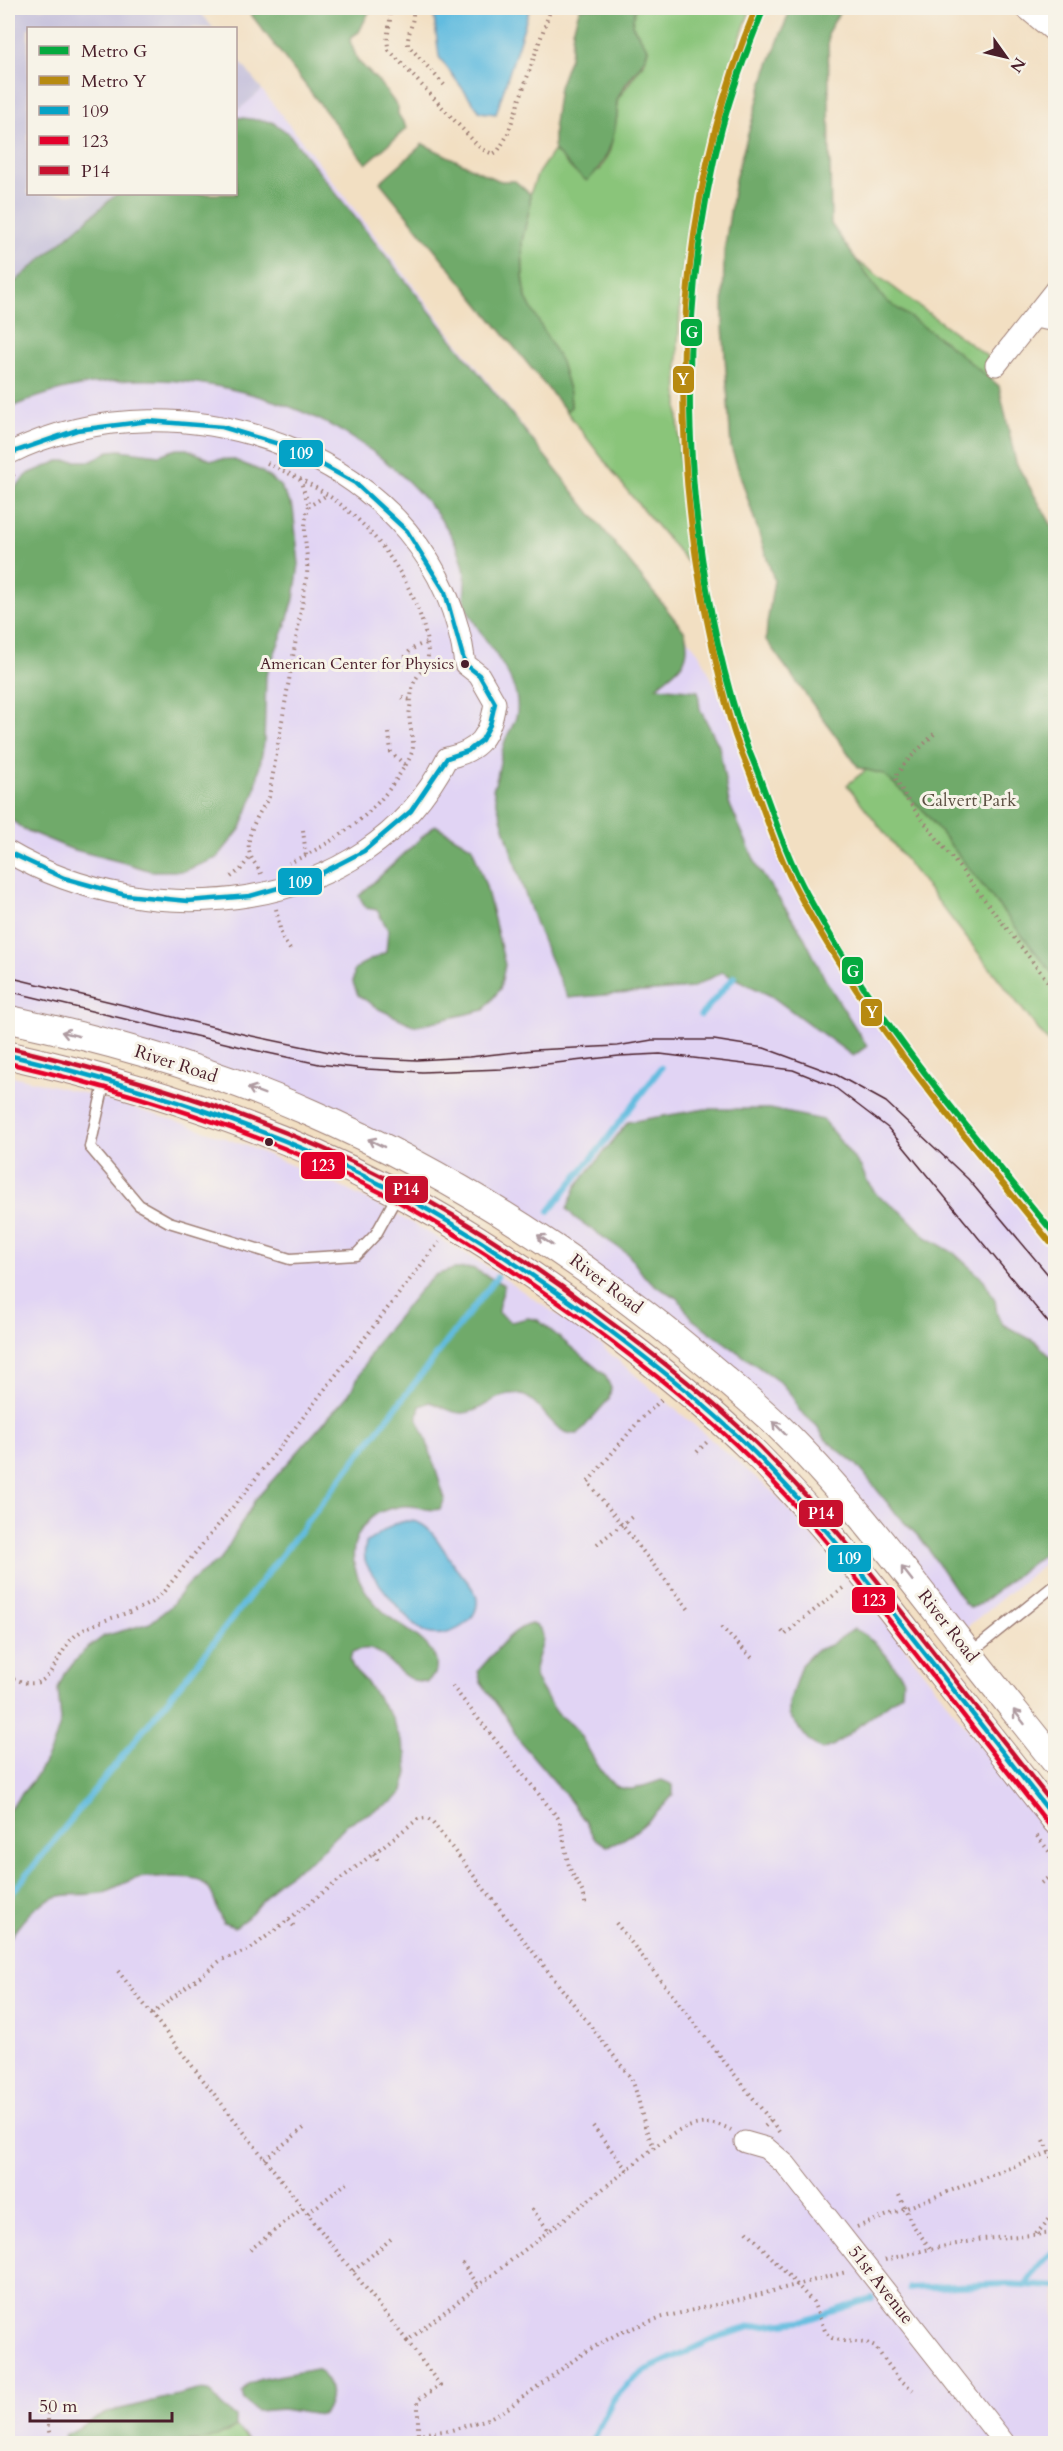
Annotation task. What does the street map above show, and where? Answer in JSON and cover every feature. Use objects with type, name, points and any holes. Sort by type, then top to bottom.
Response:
[{"type":"street","points":[[1026,8],[1056,33]]},
{"type":"street","points":[[996,365],[1056,289]]},
{"type":"street","points":[[1034,317],[1056,321]]},
{"type":"street","points":[[8,454],[60,433],[127,422],[189,423],[250,434],[304,454],[354,483],[402,525],[433,565],[454,612],[465,664],[479,675],[495,703],[487,735],[463,755],[447,758],[431,785],[403,820],[372,846],[328,872],[265,882],[210,901],[168,901],[135,897],[70,881],[43,871],[8,852]]},
{"type":"street","name":"River Road","points":[[8,1019],[120,1046],[218,1077],[307,1111],[393,1152],[514,1220],[577,1262],[647,1315],[746,1396],[779,1427],[866,1522],[1056,1763]]},
{"type":"street","name":"River Road","points":[[8,1055],[105,1080],[254,1129],[340,1165],[398,1194],[515,1262],[665,1372],[754,1453],[848,1556],[1045,1827]]},
{"type":"street","name":"51st Avenue","points":[[745,2142],[756,2144],[777,2155],[867,2266],[1005,2444]]},
{"type":"lane","points":[[105,1080],[90,1147],[139,1205],[169,1222],[290,1259],[356,1255],[376,1234],[398,1194]]},
{"type":"lane","points":[[969,1654],[1056,1584]]},
{"type":"path","points":[[389,8],[392,19],[387,43],[389,50],[420,86],[486,153],[493,154],[501,147],[551,8]]},
{"type":"path","points":[[412,8],[412,21],[407,37],[408,45],[446,87]]},
{"type":"path","points":[[266,463],[300,479],[346,509],[388,554],[417,607],[429,655],[426,667],[414,685],[408,719],[414,743],[405,765],[379,802],[360,820],[340,836],[306,856],[287,864]]},
{"type":"path","points":[[8,478],[24,469]]},
{"type":"path","points":[[292,952],[282,938],[275,905],[248,848],[255,821],[269,797],[307,575],[309,558],[303,529],[309,506],[300,479]]},
{"type":"path","points":[[309,506],[327,495]]},
{"type":"path","points":[[400,668],[404,656],[410,650],[426,643]]},
{"type":"path","points":[[402,698],[411,700]]},
{"type":"path","points":[[388,733],[391,752],[405,765]]},
{"type":"path","points":[[934,734],[906,762],[895,777],[908,801],[1056,992]]},
{"type":"path","points":[[303,830],[306,856]]},
{"type":"path","points":[[243,877],[225,880],[242,869],[250,856]]},
{"type":"path","points":[[265,882],[270,870]]},
{"type":"path","points":[[252,875],[265,882]]},
{"type":"path","points":[[8,1677],[30,1684],[41,1682],[49,1674],[62,1650],[78,1634],[145,1606],[160,1596],[246,1491],[443,1236]]},
{"type":"path","points":[[655,1395],[663,1401],[639,1422],[588,1482],[690,1611]]},
{"type":"path","points":[[699,1433],[715,1448]]},
{"type":"path","points":[[697,1452],[708,1440]]},
{"type":"path","points":[[597,1544],[633,1516]]},
{"type":"path","points":[[837,1580],[850,1596]]},
{"type":"path","points":[[782,1631],[785,1635],[843,1588]]},
{"type":"path","points":[[721,1627],[753,1659]]},
{"type":"path","points":[[452,1686],[558,1818],[563,1829],[567,1857],[583,1890],[585,1906]]},
{"type":"path","points":[[152,2014],[221,1960],[249,1950],[418,1819],[426,1818],[432,1822],[631,2078],[637,2091],[647,2133],[655,2147]]},
{"type":"path","points":[[1045,1827],[1056,1860]]},
{"type":"path","points":[[373,1854],[380,1863]]},
{"type":"path","points":[[1041,1883],[1056,1872]]},
{"type":"path","points":[[289,1920],[296,1929]]},
{"type":"path","points":[[407,2341],[655,2147],[685,2127],[710,2123],[729,2128],[745,2142],[771,2121],[616,1923]]},
{"type":"path","points":[[118,1971],[440,2385],[418,2400],[418,2434],[452,2430],[488,2419],[508,2408],[585,2352],[619,2333],[659,2318],[930,2249],[983,2239],[1056,2233]]},
{"type":"path","points":[[593,2126],[627,2170]]},
{"type":"path","points":[[265,2159],[304,2128]]},
{"type":"path","points":[[1044,2140],[1056,2166]]},
{"type":"path","points":[[856,2228],[1056,2150]]},
{"type":"path","points":[[308,2213],[348,2182]]},
{"type":"path","points":[[899,2195],[912,2224],[930,2249]]},
{"type":"path","points":[[250,2250],[303,2208]]},
{"type":"path","points":[[532,2209],[549,2231]]},
{"type":"path","points":[[1035,2235],[1056,2212]]},
{"type":"path","points":[[747,2231],[813,2302],[826,2333],[832,2338],[858,2341],[875,2347],[899,2379],[913,2390]]},
{"type":"path","points":[[353,2271],[391,2239]]},
{"type":"path","points":[[462,2263],[479,2286]]},
{"type":"path","points":[[48,2407],[48,2427],[52,2444]]},
{"type":"shaded area","points":[[8,8],[197,8],[212,27],[27,27],[27,195],[132,195],[8,294]]},
{"type":"shaded area","points":[[237,57],[262,90],[237,111]]},
{"type":"shaded area","points":[[262,90],[701,656],[728,714],[782,856],[856,987],[943,1107],[1055,1246],[1055,1555],[962,1631],[755,1394],[386,1141],[8,1010],[8,294],[237,195],[237,111]]},
{"type":"shaded area","points":[[8,1075],[80,1092],[186,1124],[247,1146],[335,1184],[392,1212],[475,1259],[593,1339],[774,1493],[867,1599],[1055,1842],[1055,2443],[8,2443]]},
{"type":"green space","points":[[246,8],[371,8],[359,32],[351,37],[350,41],[358,61],[379,82],[398,107],[398,114],[407,128],[366,164]]},
{"type":"green space","points":[[580,8],[635,8],[632,25],[648,49],[642,63],[620,94],[617,101],[616,125],[608,151],[600,167],[587,181],[554,150],[554,123],[559,87],[570,57],[573,30]]},
{"type":"green space","points":[[635,8],[751,8],[710,132],[697,183],[685,252],[678,342],[678,386],[681,476],[690,565],[629,493],[566,411],[571,407],[565,377],[526,298],[523,276],[522,241],[530,206],[530,194],[538,173],[554,150],[575,172],[600,170],[609,154],[617,116],[617,100],[645,61],[648,49],[632,25]]},
{"type":"green space","points":[[791,8],[842,8],[828,32],[831,224],[884,299],[944,341],[999,386],[1016,463],[1055,531],[1055,977],[922,809],[883,774],[859,768],[766,640],[774,580],[731,447],[723,325],[724,253],[735,179],[766,72]]},
{"type":"green space","points":[[237,117],[272,122],[288,133],[685,632],[687,652],[685,659],[677,670],[656,687],[698,691],[700,709],[719,746],[729,803],[758,868],[802,933],[826,981],[867,1046],[853,1056],[771,996],[722,972],[692,988],[568,998],[545,947],[526,895],[493,789],[503,747],[516,717],[517,703],[514,688],[508,674],[465,604],[463,564],[446,527],[408,481],[360,443],[306,414],[247,393],[186,382],[124,380],[64,389],[8,409],[8,288],[116,195],[237,195]]},
{"type":"green space","points":[[423,144],[488,176],[501,181],[515,181],[530,194],[530,206],[522,241],[526,298],[561,362],[570,393],[571,407],[566,411],[380,182]]},
{"type":"green space","name":"Calvert Park","points":[[836,245],[1000,366],[965,417],[1055,561],[1055,1051],[847,785],[966,691]]},
{"type":"green space","points":[[177,449],[187,449],[211,460],[232,459],[261,471],[280,486],[293,508],[299,564],[294,599],[266,675],[264,743],[255,791],[241,828],[217,858],[184,871],[151,871],[71,849],[23,829],[8,817],[8,495],[28,474],[59,461],[92,461],[109,451],[120,450],[159,455]]},
{"type":"green space","points":[[435,825],[472,847],[486,886],[505,965],[500,989],[484,1010],[415,1026],[379,1009],[358,995],[353,983],[354,971],[360,965],[386,952],[388,930],[377,910],[366,908],[359,896]]},
{"type":"green space","points":[[705,1109],[770,1109],[823,1120],[861,1167],[877,1195],[903,1213],[926,1237],[954,1253],[984,1280],[995,1300],[997,1314],[1002,1324],[1036,1342],[1055,1361],[1055,1545],[980,1604],[971,1608],[965,1604],[922,1540],[898,1516],[857,1465],[826,1440],[817,1426],[799,1410],[793,1397],[782,1384],[692,1319],[678,1298],[659,1288],[644,1276],[628,1254],[575,1218],[567,1209],[576,1187],[628,1122]]},
{"type":"green space","points":[[472,1268],[504,1285],[498,1312],[511,1322],[528,1318],[538,1320],[605,1375],[611,1388],[609,1399],[578,1434],[560,1429],[534,1402],[518,1394],[502,1396],[476,1410],[461,1413],[430,1402],[420,1406],[417,1418],[445,1499],[440,1509],[403,1506],[378,1513],[359,1533],[353,1555],[358,1577],[370,1597],[386,1614],[428,1646],[436,1661],[435,1674],[427,1682],[405,1676],[385,1657],[371,1649],[352,1652],[350,1660],[354,1669],[365,1680],[392,1718],[406,1754],[408,1773],[403,1791],[394,1801],[347,1824],[315,1857],[277,1883],[248,1917],[235,1927],[223,1923],[212,1894],[199,1880],[148,1877],[131,1880],[101,1893],[61,1896],[46,1901],[30,1913],[8,1940],[8,1811],[37,1775],[53,1746],[61,1721],[58,1689],[64,1674],[84,1651],[104,1636],[150,1623],[171,1606],[185,1587],[221,1559],[255,1500],[349,1394],[377,1342],[419,1291],[436,1275],[454,1269]]},
{"type":"green space","points":[[531,1624],[539,1627],[543,1639],[535,1669],[536,1679],[557,1712],[579,1734],[605,1776],[623,1789],[640,1787],[662,1780],[673,1785],[673,1795],[659,1810],[634,1832],[616,1843],[607,1846],[594,1838],[585,1821],[565,1794],[518,1739],[508,1720],[481,1683],[478,1671],[509,1637]]},
{"type":"green space","points":[[854,1629],[875,1643],[893,1664],[903,1678],[902,1693],[834,1745],[822,1750],[809,1741],[789,1715],[789,1703],[801,1665],[815,1651],[830,1645]]},
{"type":"green space","points":[[316,2369],[326,2379],[330,2392],[329,2405],[320,2415],[282,2409],[257,2411],[244,2401],[242,2392],[248,2384],[261,2379]]},
{"type":"green space","points":[[198,2390],[209,2391],[236,2417],[236,2427],[220,2435],[177,2443],[128,2445],[63,2443],[65,2435],[109,2412]]},
{"type":"green space","points":[[236,2427],[251,2443],[186,2444],[227,2433]]},
{"type":"water","points":[[433,8],[530,8],[496,114],[480,112],[439,57]]},
{"type":"water","points":[[406,1521],[418,1522],[430,1530],[476,1595],[475,1612],[470,1620],[454,1631],[435,1634],[420,1629],[394,1603],[366,1562],[364,1554],[366,1543],[394,1524]]},
{"type":"waterway","points":[[701,1015],[734,977]]},
{"type":"waterway","points":[[549,1211],[661,1068]]},
{"type":"waterway","points":[[8,1898],[204,1655],[497,1277]]},
{"type":"waterway","points":[[1026,2284],[1040,2264],[1056,2249]]},
{"type":"waterway","points":[[909,2288],[1007,2284],[1056,2287]]},
{"type":"waterway","points":[[590,2444],[613,2400],[646,2370],[720,2336],[751,2327],[807,2320],[872,2298]]},
{"type":"tram line","points":[[8,977],[247,1035],[353,1057],[417,1060],[534,1050],[617,1046],[652,1040],[714,1040],[764,1048],[835,1074],[886,1102],[968,1179],[1056,1284]]},
{"type":"tram line","points":[[8,991],[254,1050],[319,1064],[366,1069],[422,1072],[502,1069],[619,1056],[660,1054],[793,1070],[833,1086],[888,1128],[1056,1332]]},
{"type":"metro line","name":"Y","points":[[756,8],[730,80],[709,154],[695,229],[686,305],[683,382],[685,458],[693,535],[705,611],[721,685],[735,735],[780,854],[793,884],[827,944],[917,1076],[1050,1242]]},
{"type":"metro line","name":"G","points":[[764,8],[726,113],[706,201],[696,275],[690,351],[690,428],[696,505],[706,580],[721,654],[742,732],[781,836],[793,866],[833,940],[923,1071],[1056,1236]]},
{"type":"transit line","name":"109","points":[[8,454],[77,430],[149,421],[222,427],[292,448],[355,483],[407,531],[445,592],[465,664],[479,675],[495,703],[490,725],[482,740],[468,751],[447,758],[411,811],[364,851],[310,879],[250,896],[188,901],[125,895],[64,878],[8,852]]},
{"type":"transit line","name":"P14","points":[[10,1048],[109,1073],[206,1103],[347,1159],[446,1211],[497,1242],[571,1293],[701,1393],[781,1469],[862,1562],[1056,1808]]},
{"type":"transit line","name":"109","points":[[8,1055],[154,1094],[248,1127],[341,1165],[413,1201],[465,1232],[516,1264],[590,1316],[695,1398],[736,1434],[776,1475],[857,1568],[1056,1820]]},
{"type":"transit line","name":"123","points":[[8,1063],[104,1088],[200,1117],[339,1172],[410,1208],[462,1239],[513,1271],[587,1323],[692,1405],[751,1459],[793,1504],[853,1574],[1050,1826]]},
{"type":"place","name":"American Center for Physics","points":[[465,664]]}]
